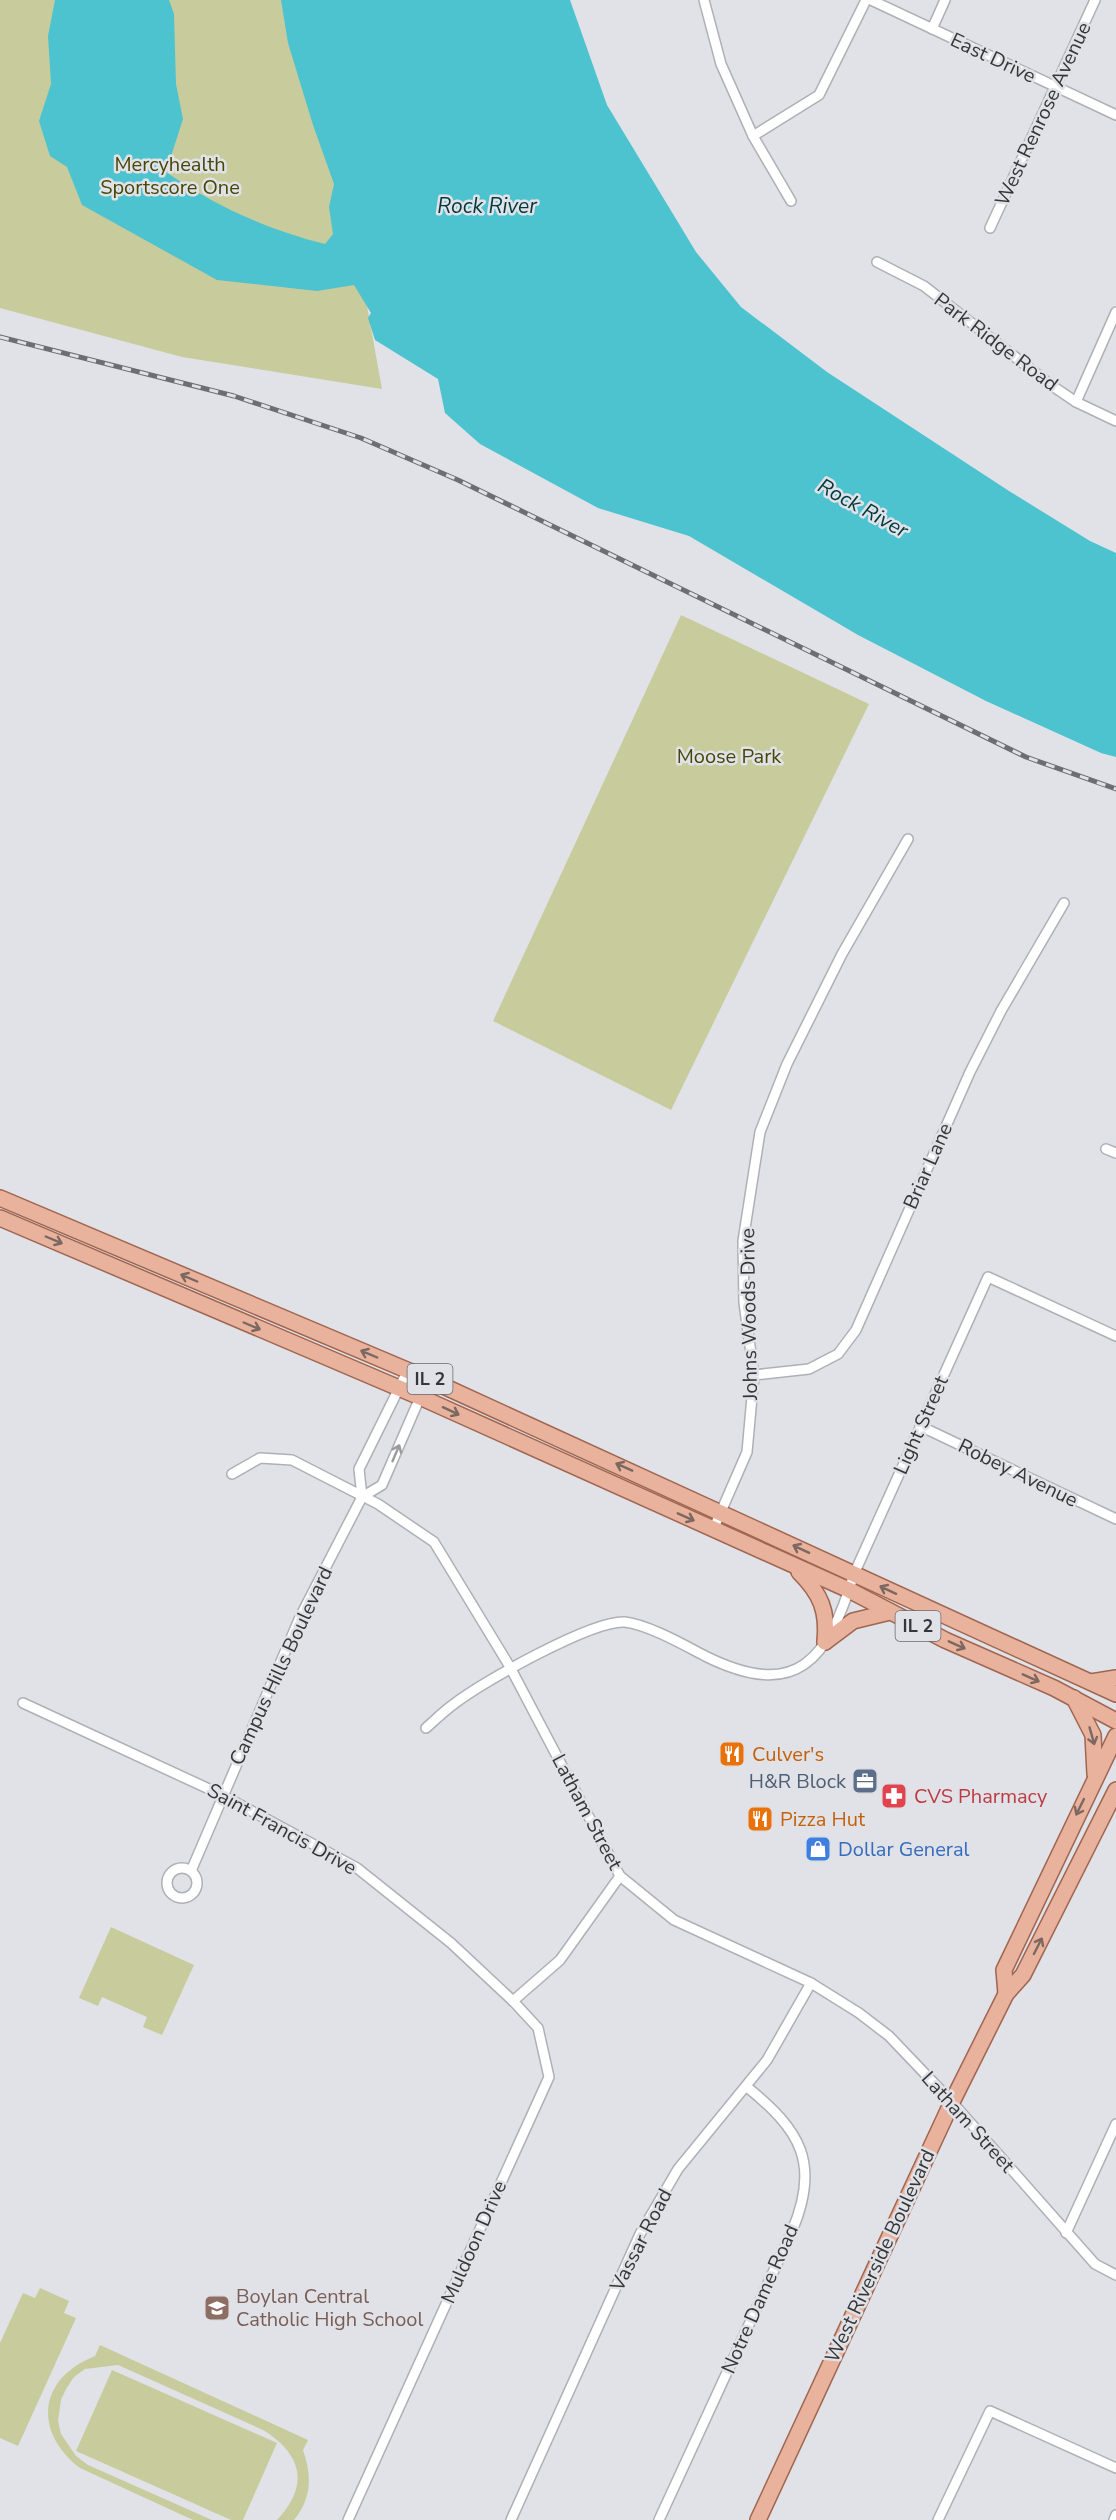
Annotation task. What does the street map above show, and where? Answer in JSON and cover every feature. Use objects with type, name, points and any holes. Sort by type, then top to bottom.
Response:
[{"type":"main road","name":"IL 2","points":[[0,1198],[408,1370],[1116,1694]]},
{"type":"main road","name":"IL 2","points":[[0,1218],[420,1397],[849,1590],[890,1612],[1074,1698],[1116,1721]]},
{"type":"main road","points":[[793,1566],[818,1592],[826,1618],[825,1642]]},
{"type":"main road","points":[[825,1642],[853,1621],[890,1612]]},
{"type":"main road","points":[[1091,1682],[1116,1678]]},
{"type":"main road","points":[[1074,1698],[1093,1735],[1095,1778]]},
{"type":"main road","name":"West Riverside Boulevard","points":[[1006,1994],[1004,1970],[1116,1736]]},
{"type":"main road","name":"West Riverside Boulevard","points":[[762,2518],[952,2102],[1006,1994],[1023,1976],[1116,1790]]},
{"type":"street","points":[[704,0],[721,64],[753,136],[790,201]]},
{"type":"street","points":[[753,136],[819,95],[868,0]]},
{"type":"street","name":"East Drive","points":[[868,0],[1116,115]]},
{"type":"street","points":[[932,29],[945,0]]},
{"type":"street","name":"West Renrose Avenue","points":[[990,228],[1095,0]]},
{"type":"street","name":"Park Ridge Road","points":[[877,262],[924,286],[1076,402],[1116,421]]},
{"type":"street","points":[[1076,402],[1116,312]]},
{"type":"street","name":"Johns Woods Drive","points":[[713,1530],[747,1452],[754,1375],[744,1303],[743,1242],[760,1132],[787,1064],[842,954],[908,839]]},
{"type":"street","name":"Briar Lane","points":[[754,1375],[809,1369],[838,1354],[856,1330],[970,1072],[1001,1011],[1064,903]]},
{"type":"street","points":[[1107,1149],[1116,1153]]},
{"type":"street","name":"Light Street","points":[[426,1728],[453,1704],[510,1667],[598,1627],[625,1622],[672,1638],[708,1657],[756,1674],[798,1670],[805,1666],[825,1642],[838,1620],[854,1574],[988,1277],[1116,1336]]},
{"type":"street","points":[[362,1497],[359,1469],[408,1370]]},
{"type":"street","name":"Campus Hills Boulevard","points":[[191,1870],[300,1617],[362,1497],[382,1485],[428,1379]]},
{"type":"street","name":"Robey Avenue","points":[[920,1426],[1116,1520]]},
{"type":"street","name":"Latham Street","points":[[232,1474],[260,1458],[292,1461],[378,1504],[434,1542],[510,1667],[620,1876],[674,1920],[811,1983],[859,2013],[889,2036],[952,2102],[1095,2265],[1116,2275]]},
{"type":"street","name":"Saint Francis Drive","points":[[23,1703],[222,1795],[357,1868],[452,1943],[513,2001]]},
{"type":"street","points":[[513,2001],[560,1960],[620,1876]]},
{"type":"street","name":"Vassar Road","points":[[511,2520],[640,2234],[678,2169],[767,2060],[811,1983]]},
{"type":"street","name":"Muldoon Drive","points":[[348,2520],[549,2077],[538,2028],[513,2001]]},
{"type":"street","name":"Notre Dame Road","points":[[659,2520],[792,2231],[803,2196],[805,2178],[798,2142],[776,2110],[747,2087]]},
{"type":"street","points":[[1066,2233],[1116,2124]]},
{"type":"street","points":[[938,2520],[990,2411],[1116,2468]]},
{"type":"street","points":[[1114,2520],[1116,2515]]},
{"type":"green space","name":"Mercyhealth Sportscore One","points":[[0,0],[312,0],[382,389],[182,357],[0,308]]},
{"type":"green space","name":"Moose Park","points":[[681,615],[869,704],[671,1110],[493,1021]]},
{"type":"green space","points":[[111,1927],[194,1965],[162,2035],[143,2027],[147,2017],[102,1997],[98,2006],[79,1998]]},
{"type":"green space","points":[[40,2288],[69,2301],[64,2313],[76,2318],[18,2446],[0,2438],[0,2343],[23,2293],[35,2298]]},
{"type":"green space","points":[[100,2345],[308,2440],[303,2450],[308,2469],[309,2486],[304,2503],[294,2520],[277,2520],[294,2495],[297,2471],[286,2449],[276,2439],[263,2430],[118,2365],[85,2369],[74,2377],[61,2400],[58,2421],[61,2434],[76,2456],[88,2465],[212,2520],[193,2520],[80,2468],[54,2438],[49,2422],[48,2406],[53,2391],[62,2378],[76,2366],[95,2356]]},
{"type":"green space","points":[[112,2370],[277,2443],[243,2520],[231,2520],[76,2451]]},
{"type":"water","name":"Rock River","points":[[55,0],[169,0],[174,14],[176,84],[183,119],[166,172],[242,216],[283,232],[325,244],[333,234],[329,207],[334,184],[288,43],[281,0],[570,0],[607,105],[696,252],[741,307],[827,372],[1009,491],[1090,541],[1116,553],[1116,757],[1101,753],[986,701],[858,635],[689,536],[598,508],[480,444],[445,413],[438,379],[375,340],[368,318],[371,313],[354,285],[317,291],[217,280],[82,205],[67,167],[50,156],[39,121],[51,84],[48,36]]},
{"type":"railway","points":[[0,337],[234,396],[361,438],[458,480],[1026,757],[1116,789]]},
{"type":"place","name":"Culver's","points":[[732,1754]]},
{"type":"place","name":"H&R Block","points":[[865,1781]]},
{"type":"place","name":"CVS Pharmacy","points":[[894,1796]]},
{"type":"place","name":"Pizza Hut","points":[[760,1819]]},
{"type":"place","name":"Dollar General","points":[[818,1849]]},
{"type":"place","name":"Boylan Central Catholic High School","points":[[217,2308]]}]
